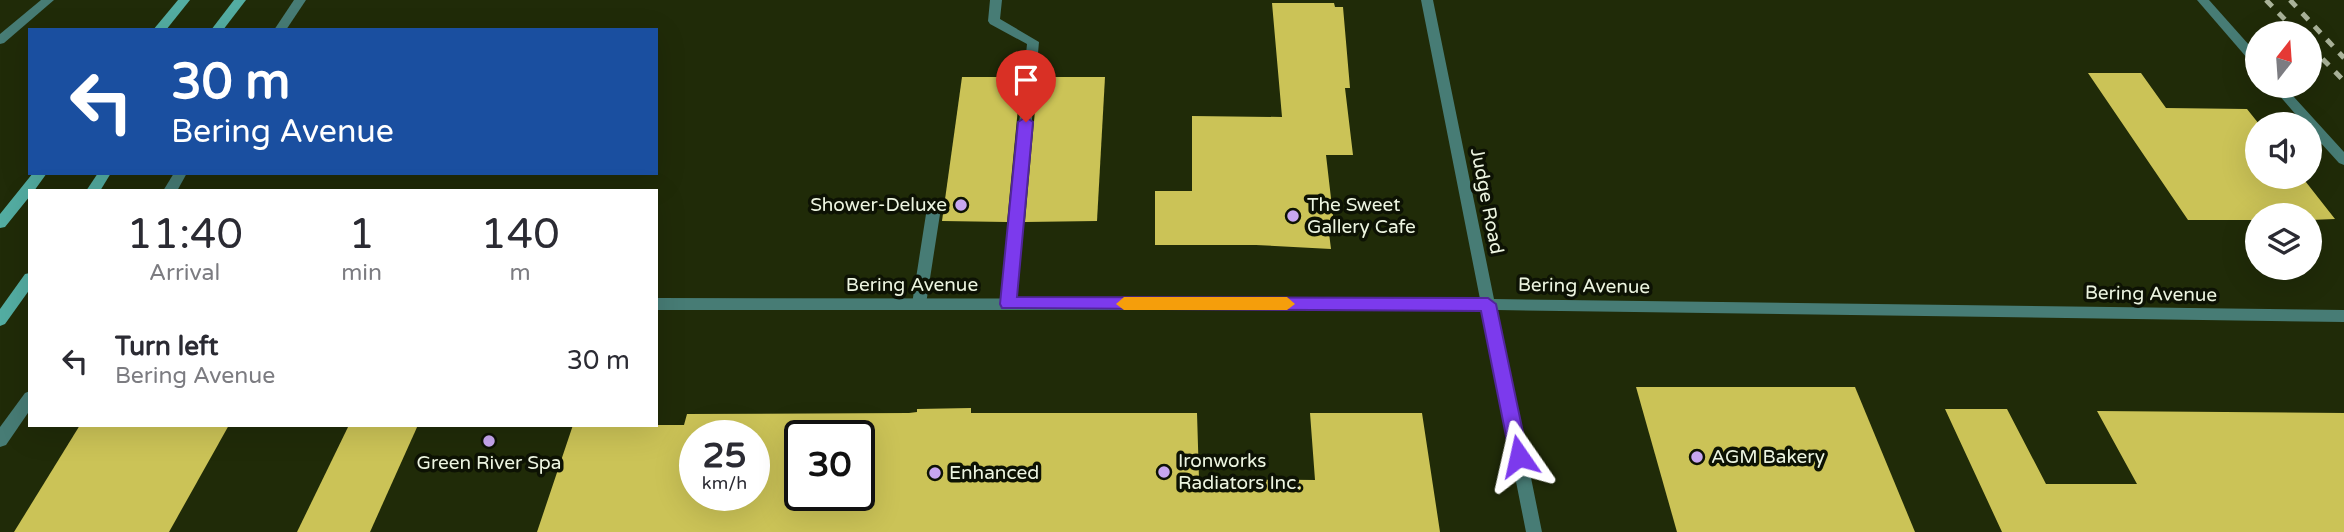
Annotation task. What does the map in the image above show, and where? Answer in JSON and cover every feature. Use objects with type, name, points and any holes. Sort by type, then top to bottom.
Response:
[{"type":"main road","points":[[161,28],[184,0]]},
{"type":"main road","points":[[219,28],[240,0]]},
{"type":"main road","points":[[0,223],[39,175]]},
{"type":"main road","points":[[0,320],[28,281]]},
{"type":"street","points":[[0,40],[48,0]]},
{"type":"street","points":[[281,28],[300,0]]},
{"type":"street","points":[[996,0],[994,22],[1032,42],[1008,304]]},
{"type":"street","name":"Judge Road","points":[[1427,0],[1534,532]]},
{"type":"street","points":[[2203,0],[2245,48]]},
{"type":"street","points":[[2288,98],[2344,160]]},
{"type":"street","points":[[919,304],[933,214]]},
{"type":"street","name":"Bering Avenue","points":[[658,304],[1488,304],[2344,316]]},
{"type":"street","points":[[0,440],[28,400]]},
{"type":"building","points":[[1272,3],[1334,3],[1335,7],[1343,7],[1350,88],[1345,88],[1353,155],[1326,155],[1335,233],[1329,233],[1331,249],[1256,245],[1155,245],[1155,191],[1192,191],[1192,116],[1282,117]]},
{"type":"building","points":[[2088,73],[2141,73],[2166,108],[2247,109],[2249,112],[2245,112],[2245,189],[2311,189],[2335,219],[2322,220],[2322,203],[2245,203],[2245,220],[2188,220]]},
{"type":"building","points":[[962,77],[1021,77],[1007,222],[942,221]]},
{"type":"building","points":[[1038,77],[1105,77],[1097,221],[1025,222]]},
{"type":"building","points":[[1636,387],[1855,387],[1915,532],[1677,532]]},
{"type":"building","points":[[971,408],[971,413],[1197,413],[1199,479],[1315,480],[1310,413],[1422,413],[1440,532],[537,532],[572,427],[679,425],[679,511],[770,511],[770,420],[685,420],[687,414],[917,412],[917,409]]},
{"type":"building","points":[[1945,409],[2007,409],[2046,484],[2137,484],[2097,411],[2344,413],[2344,532],[2002,532]]},
{"type":"building","points":[[79,427],[228,427],[169,532],[14,532]]},
{"type":"building","points":[[348,427],[417,427],[370,532],[297,532]]},
{"type":"railway","points":[[2266,0],[2286,21]]},
{"type":"railway","points":[[2290,0],[2344,58]]},
{"type":"railway","points":[[2322,58],[2344,81]]},
{"type":"slow traffic","points":[[1124,304],[1287,304]]},
{"type":"place","name":"Shower-Deluxe","points":[[961,205]]},
{"type":"place","name":"The Sweet Gallery Cafe","points":[[1293,216]]},
{"type":"place","name":"Green River Spa","points":[[489,441]]},
{"type":"place","name":"AGM Bakery","points":[[1697,457]]},
{"type":"place","name":"Ironworks Radiators Inc.","points":[[1164,472]]},
{"type":"place","name":"Enhanced","points":[[935,473]]},
{"type":"route","points":[[1026,122],[1008,304],[1488,304],[1519,456]]}]
